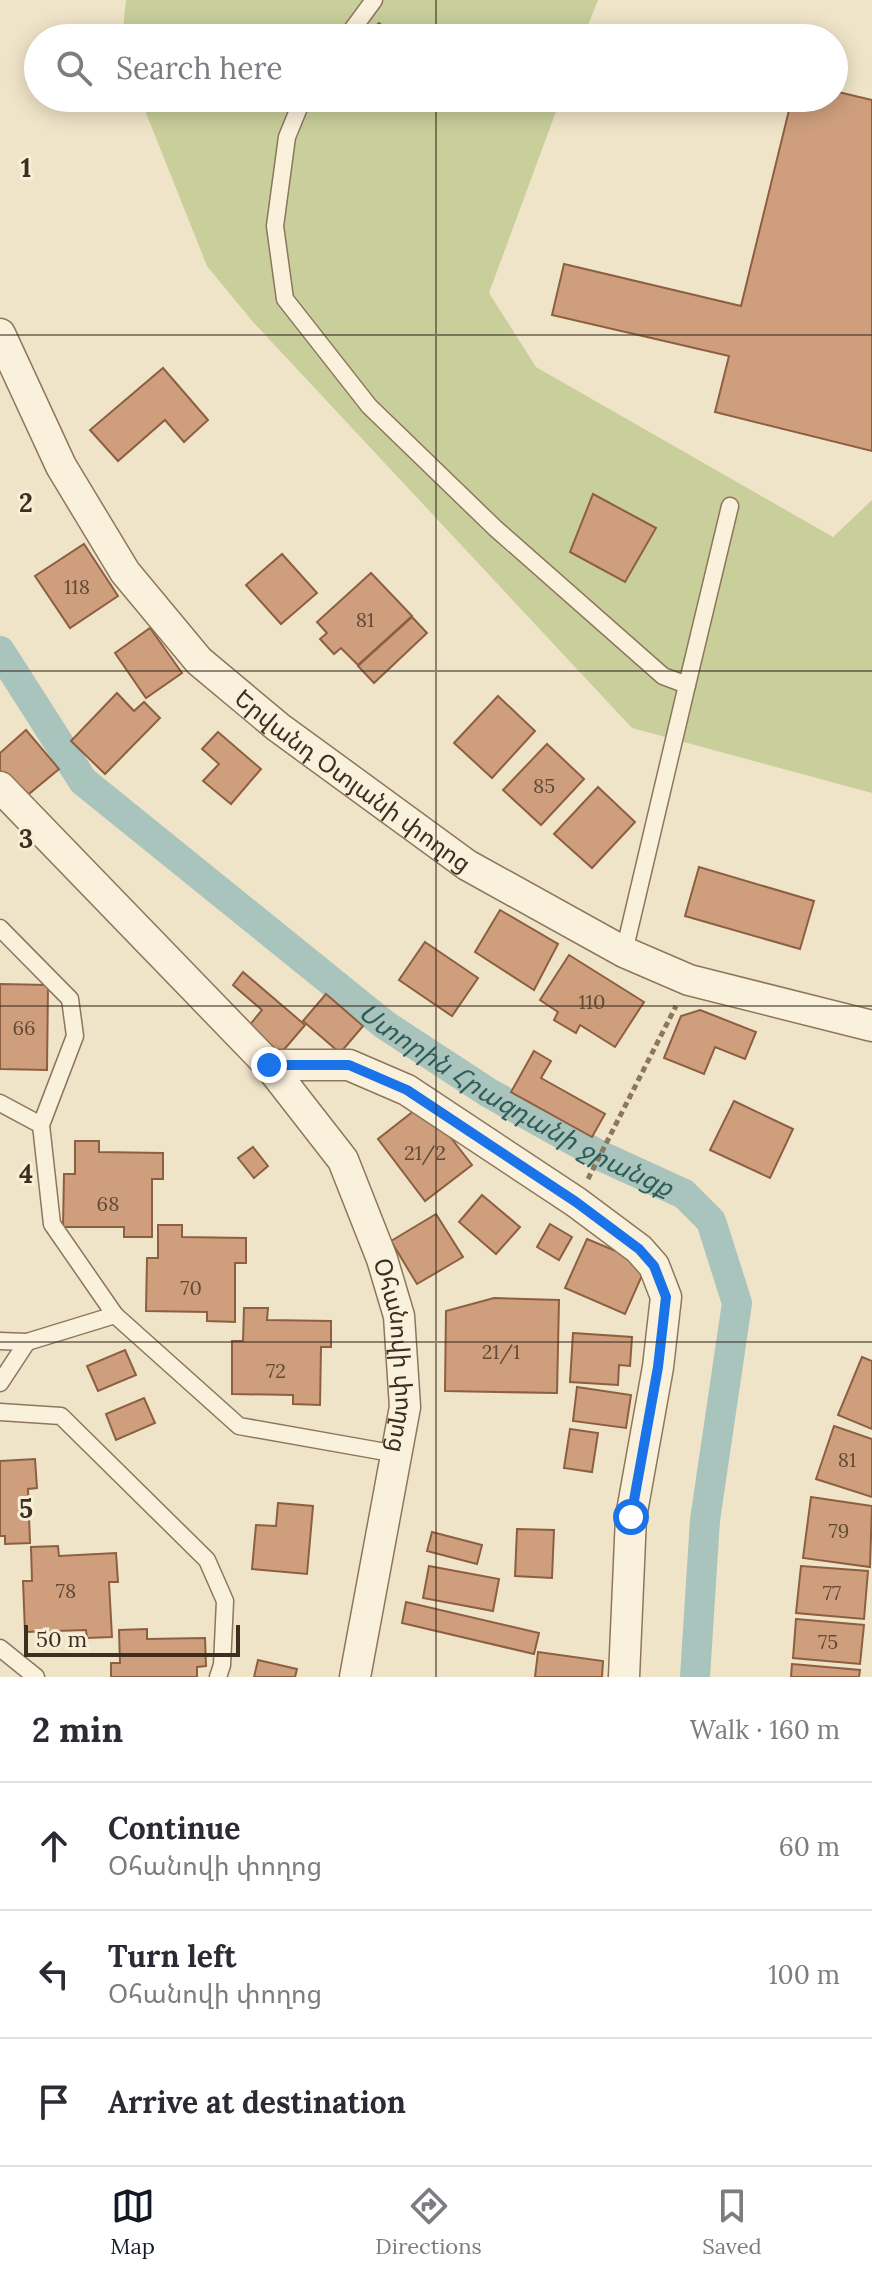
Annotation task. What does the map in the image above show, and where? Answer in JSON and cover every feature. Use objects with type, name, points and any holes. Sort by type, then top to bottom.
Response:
[{"type":"street","name":"Երվանդ Օտյանի փողոց","points":[[0,334],[61,466],[125,572],[199,661],[278,727],[467,865],[624,952],[689,980],[872,1026]]},
{"type":"street","name":"Օհանովի փողոց","points":[[0,787],[269,1065],[343,1160],[382,1259],[400,1331],[405,1407],[355,1677]]},
{"type":"street","points":[[269,1065],[349,1065],[407,1090],[576,1202],[639,1249],[654,1266],[666,1297],[658,1367],[631,1517],[624,1677]]},
{"type":"lane","points":[[356,24],[374,0]]},
{"type":"lane","points":[[297,112],[287,137],[275,226],[285,299],[369,406],[484,517],[663,676],[687,685]]},
{"type":"lane","points":[[624,952],[730,506]]},
{"type":"lane","points":[[0,928],[70,999],[75,1036],[41,1125],[52,1224],[115,1315],[239,1426],[397,1454]]},
{"type":"lane","points":[[0,1103],[41,1125]]},
{"type":"lane","points":[[0,1341],[27,1342],[115,1315]]},
{"type":"lane","points":[[0,1383],[27,1342]]},
{"type":"lane","points":[[0,1412],[61,1416],[207,1560],[225,1601],[222,1665],[218,1677]]},
{"type":"lane","points":[[0,1648],[36,1677]]},
{"type":"path","points":[[593,1170],[678,1002]]},
{"type":"green space","points":[[126,0],[598,0],[589,24],[123,24]]},
{"type":"green space","points":[[146,112],[556,112],[489,293],[536,367],[833,537],[872,500],[872,793],[632,728],[253,322],[207,266]]},
{"type":"building","points":[[848,94],[872,100],[872,451],[715,412],[729,356],[552,315],[564,264],[741,306],[789,112],[848,112]]},
{"type":"building","points":[[163,368],[208,420],[184,442],[165,420],[118,461],[90,430]]},
{"type":"building","points":[[593,494],[656,528],[625,582],[570,552]]},
{"type":"building","points":[[84,544],[118,596],[70,628],[35,576]]},
{"type":"building","points":[[282,554],[317,593],[281,624],[246,585]]},
{"type":"building","points":[[371,573],[412,616],[358,665],[341,648],[334,654],[320,639],[327,633],[317,622]]},
{"type":"building","points":[[412,617],[427,633],[374,683],[358,666]]},
{"type":"building","points":[[150,628],[182,673],[146,698],[115,653]]},
{"type":"building","points":[[117,693],[134,711],[144,702],[160,718],[105,774],[71,741]]},
{"type":"building","points":[[498,696],[535,731],[492,778],[454,743]]},
{"type":"building","points":[[26,730],[59,769],[24,798],[0,771],[0,753]]},
{"type":"building","points":[[218,732],[261,769],[231,804],[203,781],[219,764],[202,749]]},
{"type":"building","points":[[547,744],[584,779],[541,825],[503,790]]},
{"type":"building","points":[[598,787],[635,822],[592,868],[554,834]]},
{"type":"building","points":[[699,867],[814,901],[800,949],[685,916]]},
{"type":"building","points":[[500,910],[558,944],[534,990],[475,952]]},
{"type":"building","points":[[425,942],[478,978],[452,1016],[399,980]]},
{"type":"building","points":[[569,955],[644,1002],[615,1047],[580,1025],[576,1033],[554,1020],[558,1012],[540,1000]]},
{"type":"building","points":[[243,972],[305,1025],[276,1059],[244,1032],[262,1010],[233,985]]},
{"type":"building","points":[[0,984],[48,985],[47,1070],[0,1069]]},
{"type":"building","points":[[326,994],[363,1026],[340,1053],[303,1021]]},
{"type":"building","points":[[700,1010],[756,1032],[745,1059],[715,1047],[704,1074],[664,1058],[681,1016]]},
{"type":"building","points":[[534,1051],[551,1061],[541,1078],[605,1114],[592,1137],[511,1092]]},
{"type":"building","points":[[734,1101],[793,1129],[770,1178],[710,1150]]},
{"type":"building","points":[[424,1103],[472,1165],[425,1201],[378,1139]]},
{"type":"building","points":[[75,1141],[99,1141],[99,1152],[163,1153],[163,1179],[152,1179],[152,1237],[124,1237],[124,1227],[63,1227],[64,1174],[75,1174]]},
{"type":"building","points":[[253,1147],[268,1166],[254,1178],[238,1158]]},
{"type":"building","points":[[482,1195],[520,1227],[496,1254],[459,1222]]},
{"type":"building","points":[[436,1214],[463,1257],[417,1284],[391,1241]]},
{"type":"building","points":[[550,1224],[572,1237],[559,1260],[537,1247]]},
{"type":"building","points":[[158,1225],[182,1225],[182,1237],[246,1238],[246,1263],[235,1263],[235,1322],[207,1321],[207,1312],[146,1311],[147,1258],[158,1258]]},
{"type":"building","points":[[587,1239],[647,1264],[625,1314],[565,1288]]},
{"type":"building","points":[[494,1298],[559,1300],[557,1393],[445,1391],[446,1311]]},
{"type":"building","points":[[244,1308],[268,1308],[267,1320],[331,1321],[331,1347],[321,1347],[320,1405],[293,1404],[293,1395],[232,1394],[232,1341],[243,1341]]},
{"type":"building","points":[[573,1333],[632,1337],[630,1366],[619,1365],[618,1385],[570,1382]]},
{"type":"building","points":[[125,1350],[136,1375],[98,1391],[87,1366]]},
{"type":"building","points":[[862,1357],[872,1361],[872,1429],[838,1415]]},
{"type":"building","points":[[577,1387],[631,1395],[626,1428],[573,1421]]},
{"type":"building","points":[[144,1398],[155,1423],[116,1440],[106,1414]]},
{"type":"building","points":[[834,1426],[872,1439],[872,1497],[816,1479]]},
{"type":"building","points":[[570,1429],[598,1433],[592,1472],[564,1468]]},
{"type":"building","points":[[35,1459],[37,1488],[28,1489],[30,1543],[5,1544],[5,1536],[0,1536],[0,1461]]},
{"type":"building","points":[[811,1497],[872,1506],[870,1567],[803,1558]]},
{"type":"building","points":[[278,1503],[313,1506],[307,1574],[252,1569],[256,1525],[276,1526]]},
{"type":"building","points":[[517,1529],[554,1530],[552,1578],[515,1576]]},
{"type":"building","points":[[432,1532],[482,1545],[477,1564],[427,1551]]},
{"type":"building","points":[[58,1546],[59,1556],[116,1553],[118,1582],[109,1582],[112,1637],[87,1638],[86,1630],[25,1632],[23,1581],[32,1581],[31,1547]]},
{"type":"building","points":[[429,1566],[499,1579],[493,1611],[423,1598]]},
{"type":"building","points":[[801,1566],[868,1571],[864,1619],[796,1613]]},
{"type":"building","points":[[406,1602],[539,1633],[534,1654],[402,1623]]},
{"type":"building","points":[[796,1619],[864,1625],[860,1664],[793,1658]]},
{"type":"building","points":[[147,1629],[147,1639],[205,1638],[206,1666],[197,1667],[197,1677],[111,1677],[111,1663],[120,1663],[119,1630]]},
{"type":"building","points":[[538,1652],[603,1661],[602,1677],[535,1677]]},
{"type":"building","points":[[258,1660],[297,1669],[295,1677],[254,1677]]},
{"type":"building","points":[[792,1664],[860,1670],[859,1677],[791,1677]]},
{"type":"waterway","name":"Ստորին Հրազդանի ջրանցք","points":[[0,651],[83,781],[385,1025],[489,1093],[601,1156],[684,1194],[711,1221],[737,1303],[705,1520],[695,1677]]},
{"type":"route","points":[[269,1065],[349,1065],[407,1090],[576,1202],[639,1249],[654,1266],[666,1297],[658,1367],[631,1517]]}]
